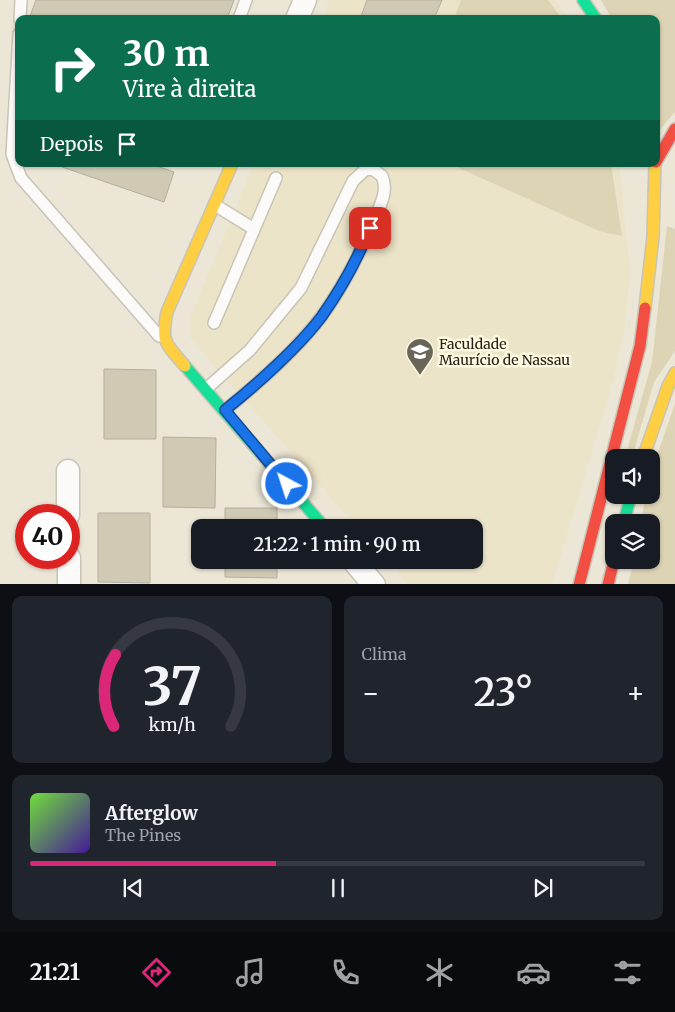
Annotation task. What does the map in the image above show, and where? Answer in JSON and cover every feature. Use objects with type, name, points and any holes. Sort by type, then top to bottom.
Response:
[{"type":"main road","points":[[583,0],[593,15]]},
{"type":"main road","points":[[660,156],[675,129]]},
{"type":"main road","points":[[231,167],[167,312],[164,328],[165,343],[225,410],[317,519]]},
{"type":"main road","points":[[651,167],[667,207]]},
{"type":"main road","points":[[580,584],[640,346],[653,237],[655,167]]},
{"type":"main road","points":[[646,449],[668,386],[675,372]]},
{"type":"main road","points":[[608,584],[612,569]]},
{"type":"street","points":[[299,15],[306,0]]},
{"type":"street","points":[[68,471],[68,504]]},
{"type":"street","points":[[69,569],[69,584]]},
{"type":"street","points":[[361,569],[374,584]]},
{"type":"lane","points":[[20,15],[21,0]]},
{"type":"lane","points":[[240,15],[246,0]]},
{"type":"lane","points":[[15,118],[12,154],[15,162]]},
{"type":"lane","points":[[17,167],[21,178],[165,343]]},
{"type":"lane","points":[[206,389],[250,350],[301,288],[353,181],[366,169],[374,170],[382,176],[386,192],[365,240],[336,294],[321,317],[251,388],[225,410]]},
{"type":"lane","points":[[214,323],[276,178]]},
{"type":"lane","points":[[214,205],[254,229]]},
{"type":"shaded area","points":[[329,0],[555,0],[566,15],[324,15]]},
{"type":"shaded area","points":[[461,0],[548,0],[559,15],[455,15]]},
{"type":"shaded area","points":[[601,0],[675,0],[675,112],[660,129],[660,15],[610,15]]},
{"type":"shaded area","name":"Faculdade Maurício de Nassau","points":[[253,167],[619,167],[630,271],[625,325],[614,378],[552,584],[407,584],[399,575],[399,569],[483,569],[483,519],[350,519],[193,342],[189,333],[190,319]]},
{"type":"shaded area","points":[[457,167],[611,167],[622,236],[599,231]]},
{"type":"shaded area","points":[[667,226],[675,229],[675,351],[654,382],[634,449],[628,449],[652,362]]},
{"type":"shaded area","points":[[675,404],[675,584],[628,584],[632,569],[660,569],[660,514],[642,514],[644,504],[660,504],[659,449]]},
{"type":"building","points":[[36,0],[234,0],[228,15],[30,15]]},
{"type":"building","points":[[367,0],[442,0],[436,15],[361,15]]},
{"type":"building","points":[[62,167],[160,167],[174,172],[164,202]]},
{"type":"building","points":[[104,369],[156,370],[156,439],[104,439]]},
{"type":"building","points":[[163,437],[216,438],[215,508],[163,507]]},
{"type":"building","points":[[225,508],[277,508],[277,519],[225,519]]},
{"type":"building","points":[[98,513],[150,513],[150,583],[98,582]]},
{"type":"building","points":[[225,569],[277,569],[277,578],[225,577]]},
{"type":"traffic: fast","points":[[583,0],[593,15]]},
{"type":"traffic: fast","points":[[185,366],[317,519]]},
{"type":"traffic: fast","points":[[626,514],[629,504]]},
{"type":"traffic: slow","points":[[185,366],[166,342],[164,330],[167,312],[231,167]]},
{"type":"traffic: slow","points":[[645,308],[653,237],[655,167]]},
{"type":"traffic: slow","points":[[646,449],[668,386],[675,373]]},
{"type":"traffic: jam","points":[[660,155],[675,129]]},
{"type":"traffic: jam","points":[[579,584],[640,346],[645,308]]},
{"type":"traffic: jam","points":[[608,584],[612,569]]},
{"type":"place","name":"Faculdade Maurício de Nassau","points":[[420,376]]},
{"type":"route","points":[[287,484],[225,410],[251,388],[321,317],[336,294],[370,228]]}]
